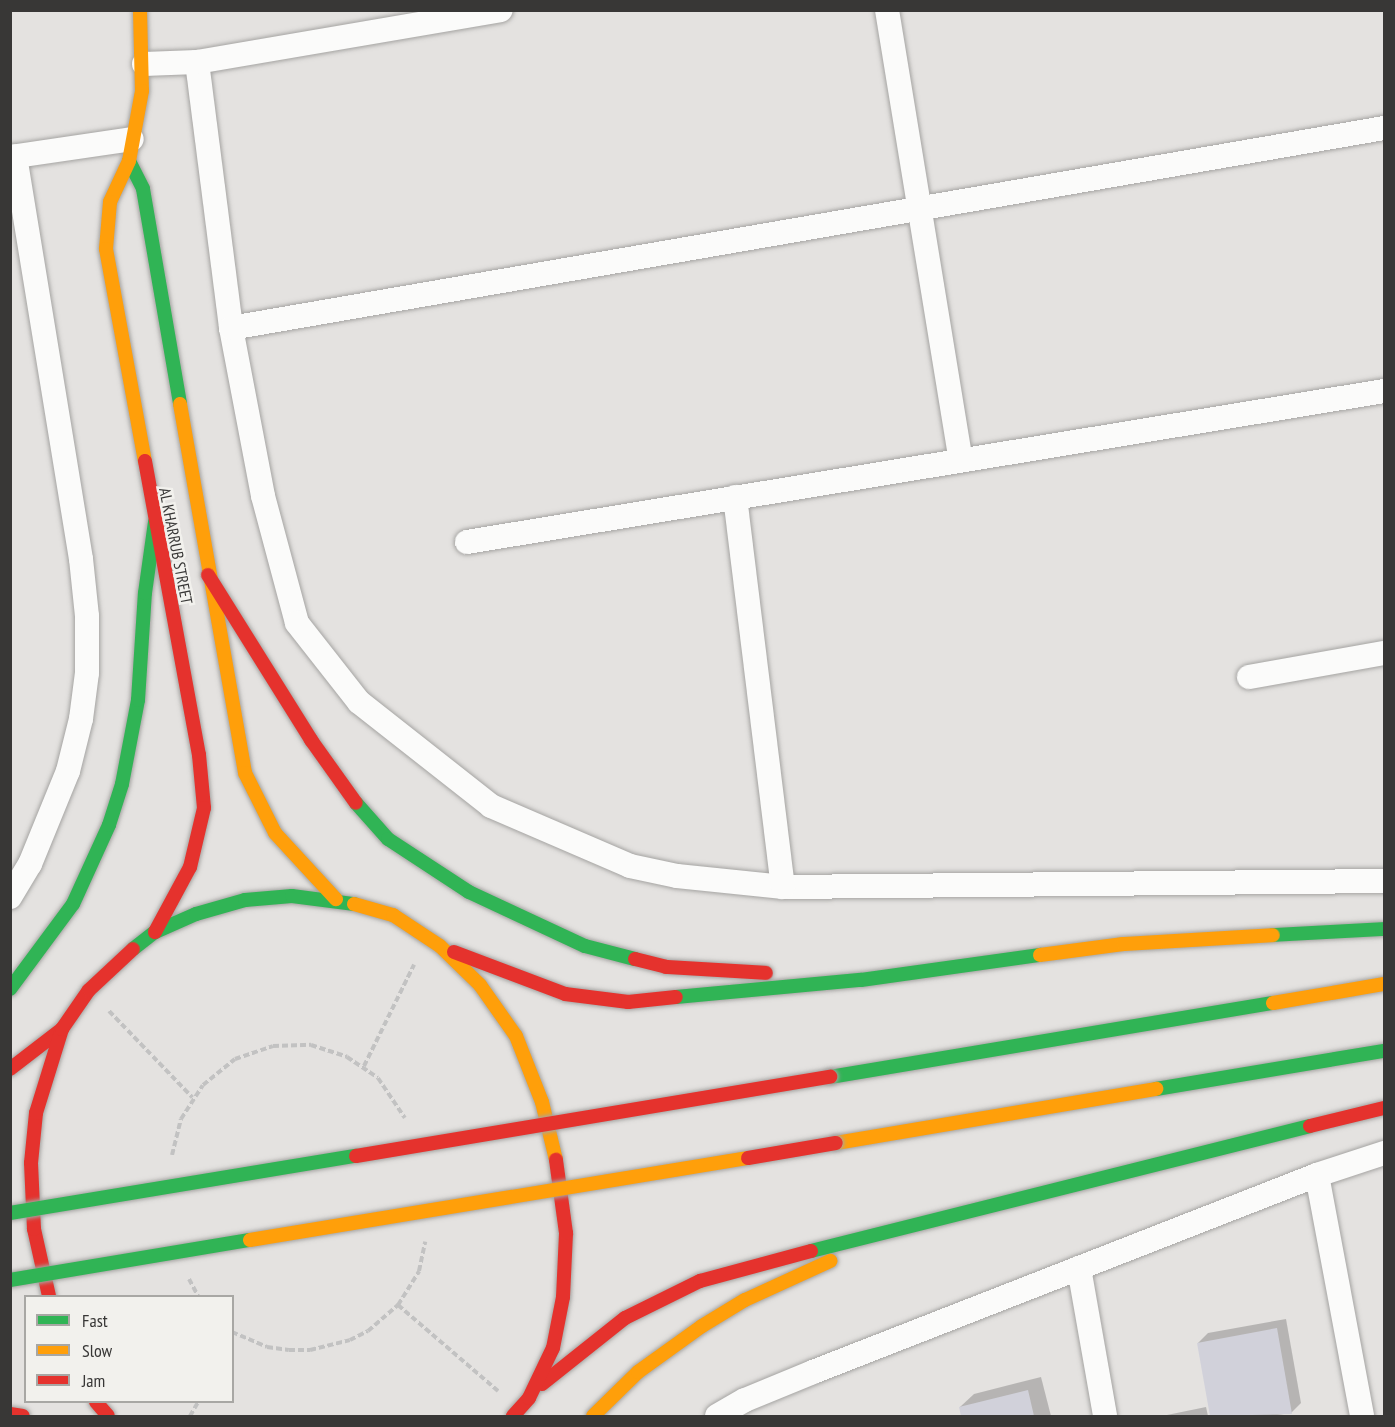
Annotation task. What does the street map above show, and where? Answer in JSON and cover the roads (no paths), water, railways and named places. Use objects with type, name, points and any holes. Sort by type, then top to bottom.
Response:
[{"type":"main road","name":"AL KHARRUB STREET","points":[[140,10],[144,64],[131,150],[110,202],[106,249],[199,756],[204,808],[190,867],[155,932]]},
{"type":"main road","name":"AL KHARRUB STREET","points":[[131,150],[143,189],[208,575],[245,773],[253,796],[275,833],[336,899]]},
{"type":"main road","points":[[10,990],[73,904],[109,825],[122,784],[138,700],[145,593],[155,522]]},
{"type":"main road","points":[[208,575],[274,685],[360,808],[388,839],[469,892],[585,945],[666,967],[750,974],[844,966]]},
{"type":"main road","points":[[49,1295],[34,1229],[31,1162],[36,1113],[62,1029],[89,990],[116,962],[155,932],[196,914],[245,900],[292,896],[336,899],[393,915],[440,946],[565,994],[628,1002],[773,990],[1123,944],[1384,929]]},
{"type":"main road","points":[[440,946],[480,985],[516,1036],[542,1102],[558,1166],[566,1233],[563,1297],[553,1348],[529,1398]]},
{"type":"main road","points":[[862,964],[935,969]]},
{"type":"main road","points":[[10,1213],[1384,984]]},
{"type":"main road","points":[[10,1069],[62,1029]]},
{"type":"main road","points":[[10,1280],[1384,1051]]},
{"type":"main road","points":[[516,1413],[529,1398],[590,1342],[661,1298],[740,1269],[926,1219],[1384,1108]]},
{"type":"main road","points":[[593,1416],[630,1379],[670,1347],[745,1300],[830,1261],[897,1238],[926,1219]]},
{"type":"main road","points":[[98,1403],[108,1416]]},
{"type":"main road","points":[[10,1414],[23,1416]]},
{"type":"street","points":[[144,64],[197,62],[501,10]]},
{"type":"street","points":[[888,10],[961,460]]},
{"type":"street","points":[[197,62],[231,328],[268,518],[297,623],[359,702],[491,806],[585,850],[630,866],[676,876],[783,887],[1384,881]]},
{"type":"street","points":[[231,328],[920,206],[1384,128]]},
{"type":"street","points":[[10,897],[34,854],[68,771],[81,719],[87,673],[87,616],[81,559],[13,156],[131,150]]},
{"type":"street","points":[[467,542],[1384,391]]},
{"type":"street","points":[[735,497],[783,887]]},
{"type":"street","points":[[1249,677],[1384,653]]},
{"type":"street","points":[[717,1416],[745,1400],[803,1376],[1317,1175],[1384,1153]]},
{"type":"street","points":[[1317,1175],[1362,1416]]},
{"type":"street","points":[[1079,1268],[1105,1416]]}]
